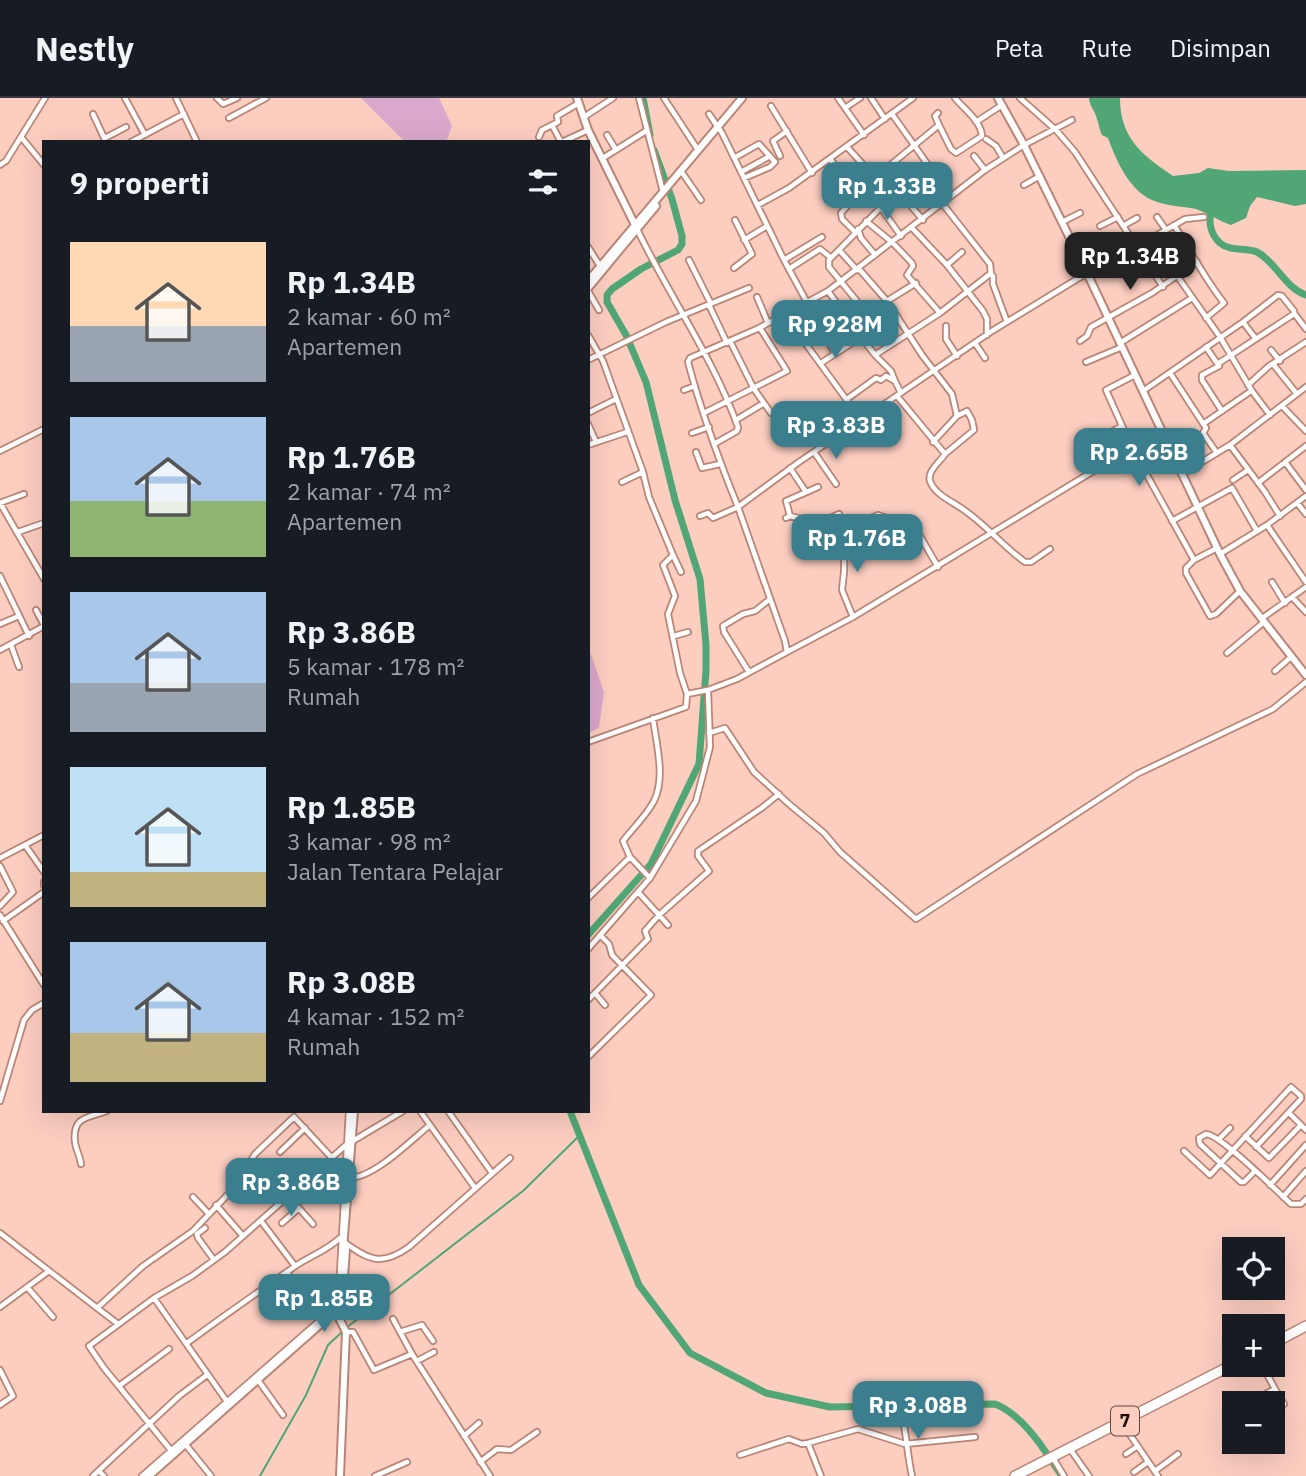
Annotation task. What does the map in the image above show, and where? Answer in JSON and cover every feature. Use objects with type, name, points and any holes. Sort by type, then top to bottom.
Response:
[{"type":"highway","points":[[1285,1337],[1306,1326]]},
{"type":"highway","name":"7","points":[[1015,1476],[1222,1370]]},
{"type":"main road","points":[[590,287],[742,98]]},
{"type":"main road","points":[[998,98],[1040,176],[1197,508],[1240,591],[1306,675]]},
{"type":"main road","points":[[578,101],[588,130],[636,227]]},
{"type":"main road","points":[[590,278],[636,227]]},
{"type":"main road","points":[[151,1475],[173,1452],[186,1445],[228,1403],[258,1380],[335,1310],[342,1290],[343,1242],[350,1178],[349,1143],[354,1113]]},
{"type":"main road","points":[[335,1310],[346,1332],[340,1476]]},
{"type":"street","points":[[0,165],[6,161],[45,98]]},
{"type":"street","points":[[125,98],[145,135]]},
{"type":"street","points":[[217,98],[221,104],[237,98]]},
{"type":"street","points":[[229,118],[266,98]]},
{"type":"street","points":[[583,117],[613,98]]},
{"type":"street","points":[[639,98],[663,194]]},
{"type":"street","points":[[664,98],[698,150]]},
{"type":"street","points":[[838,98],[864,135]]},
{"type":"street","points":[[845,108],[860,98]]},
{"type":"street","points":[[871,98],[885,119]]},
{"type":"street","points":[[758,205],[812,173],[913,98]]},
{"type":"street","points":[[938,113],[935,116],[939,125],[951,149],[956,153],[982,136],[976,122],[955,98]]},
{"type":"street","points":[[1020,98],[1056,130],[1075,152],[1163,287]]},
{"type":"street","points":[[178,99],[196,140]]},
{"type":"street","points":[[539,137],[542,130],[558,122],[557,116],[578,101]]},
{"type":"street","points":[[976,122],[1002,105]]},
{"type":"street","points":[[772,106],[812,173]]},
{"type":"street","points":[[93,114],[105,140],[126,127]]},
{"type":"street","points":[[135,140],[184,114]]},
{"type":"street","points":[[709,114],[835,354]]},
{"type":"street","points":[[892,114],[950,196]]},
{"type":"street","points":[[787,652],[738,508],[720,464],[688,362],[693,356],[729,342],[828,291],[985,170],[1024,145],[1072,120]]},
{"type":"street","points":[[552,125],[560,140]]},
{"type":"street","points":[[894,175],[888,167],[939,125]]},
{"type":"street","points":[[566,140],[588,130]]},
{"type":"street","points":[[603,159],[646,131]]},
{"type":"street","points":[[780,156],[773,141],[787,131]]},
{"type":"street","points":[[607,135],[616,149]]},
{"type":"street","points":[[21,137],[42,163]]},
{"type":"street","points":[[986,139],[995,145],[1003,158]]},
{"type":"street","points":[[734,158],[759,144],[775,162],[772,166],[744,178]]},
{"type":"street","points":[[847,147],[868,170],[886,184]]},
{"type":"street","points":[[740,172],[770,156]]},
{"type":"street","points":[[974,156],[985,170]]},
{"type":"street","points":[[830,159],[859,193],[881,208],[901,236]]},
{"type":"street","points":[[873,202],[886,184],[902,169]]},
{"type":"street","points":[[681,171],[701,200]]},
{"type":"street","points":[[1024,185],[1040,176]]},
{"type":"street","points":[[891,343],[829,267],[830,257],[898,192],[923,220]]},
{"type":"street","points":[[859,193],[841,213],[842,219],[856,230],[875,255]]},
{"type":"street","points":[[942,203],[990,264],[999,305],[1007,322]]},
{"type":"street","points":[[1062,222],[1080,213]]},
{"type":"street","points":[[1100,226],[1118,217]]},
{"type":"street","points":[[1157,217],[1166,230]]},
{"type":"street","points":[[700,516],[708,513],[713,518],[738,508],[790,468],[1007,322],[1185,219],[1204,217]]},
{"type":"street","points":[[1123,226],[1137,218]]},
{"type":"street","points":[[734,268],[752,256],[735,220]]},
{"type":"street","points":[[866,221],[893,243],[913,265],[907,274],[940,313]]},
{"type":"street","points":[[1174,225],[1204,277],[1224,303],[1206,318]]},
{"type":"street","points":[[744,240],[767,226]]},
{"type":"street","points":[[636,227],[704,351],[736,420],[737,431],[714,444]]},
{"type":"street","points":[[912,228],[947,265],[986,315],[987,335]]},
{"type":"street","points":[[784,260],[822,237]]},
{"type":"street","points":[[1076,250],[1097,238]]},
{"type":"street","points":[[789,269],[820,249],[830,257]]},
{"type":"street","points":[[590,250],[600,266]]},
{"type":"street","points":[[839,250],[887,301],[952,394],[957,416]]},
{"type":"street","points":[[947,265],[962,253]]},
{"type":"street","points":[[689,260],[729,342],[771,413]]},
{"type":"street","points":[[1080,341],[1087,336],[1091,327],[1163,287],[1197,262]]},
{"type":"street","points":[[875,355],[940,313],[991,274]]},
{"type":"street","points":[[1178,277],[1270,415]]},
{"type":"street","points":[[887,301],[916,283]]},
{"type":"street","points":[[590,359],[682,315],[749,288]]},
{"type":"street","points":[[828,291],[875,355],[891,371],[899,395],[945,454]]},
{"type":"street","points":[[590,294],[599,310]]},
{"type":"street","points":[[1143,391],[1279,294],[1306,329]]},
{"type":"street","points":[[757,297],[768,323]]},
{"type":"street","points":[[1086,362],[1121,345],[1192,298]]},
{"type":"street","points":[[1222,411],[1202,380],[1202,375],[1218,368],[1219,363],[1294,313]]},
{"type":"street","points":[[784,314],[862,421]]},
{"type":"street","points":[[1243,321],[1256,339]]},
{"type":"street","points":[[946,326],[946,339],[957,356]]},
{"type":"street","points":[[704,413],[787,371],[760,327]]},
{"type":"street","points":[[821,363],[861,337]]},
{"type":"street","points":[[590,338],[600,354],[643,472],[649,497],[681,572]]},
{"type":"street","points":[[1248,385],[1306,342]]},
{"type":"street","points":[[975,343],[985,358]]},
{"type":"street","points":[[1206,347],[1219,363]]},
{"type":"street","points":[[1271,350],[1280,361]]},
{"type":"street","points":[[1273,364],[1297,394]]},
{"type":"street","points":[[1170,373],[1206,428],[1203,433],[1217,453]]},
{"type":"street","points":[[1135,375],[1106,390],[1132,448],[1194,560]]},
{"type":"street","points":[[847,399],[876,377],[881,380],[887,376],[895,381]]},
{"type":"street","points":[[684,390],[695,386]]},
{"type":"street","points":[[1182,474],[1230,445],[1306,387]]},
{"type":"street","points":[[1203,424],[1252,391]]},
{"type":"street","points":[[590,412],[616,399]]},
{"type":"street","points":[[736,420],[764,403]]},
{"type":"street","points":[[1282,406],[1306,431]]},
{"type":"street","points":[[933,442],[957,416],[967,411],[974,430],[945,454],[931,473],[931,483],[945,499],[965,510],[1026,562],[1050,549]]},
{"type":"street","points":[[1106,435],[1122,426]]},
{"type":"street","points":[[590,428],[596,442]]},
{"type":"street","points":[[692,433],[709,428]]},
{"type":"street","points":[[0,451],[42,430]]},
{"type":"street","points":[[687,694],[708,690],[749,672],[853,617],[1161,430]]},
{"type":"street","points":[[590,444],[627,432]]},
{"type":"street","points":[[1230,445],[1280,516]]},
{"type":"street","points":[[1258,482],[1306,446]]},
{"type":"street","points":[[696,452],[702,468],[720,464]]},
{"type":"street","points":[[814,452],[836,484]]},
{"type":"street","points":[[1285,462],[1306,490]]},
{"type":"street","points":[[790,468],[806,492]]},
{"type":"street","points":[[1233,480],[1248,470]]},
{"type":"street","points":[[622,482],[643,472]]},
{"type":"street","points":[[818,487],[786,501],[788,517],[805,520],[831,519],[839,514]]},
{"type":"street","points":[[1172,521],[1232,488],[1257,531]]},
{"type":"street","points":[[24,494],[0,503],[42,575]]},
{"type":"street","points":[[1240,591],[1218,613],[1210,616],[1186,573],[1186,568],[1194,560],[1219,551],[1267,525],[1306,496]]},
{"type":"street","points":[[1298,504],[1306,514]]},
{"type":"street","points":[[853,617],[842,590],[845,534],[853,526],[878,515],[912,526],[916,528],[938,567]]},
{"type":"street","points":[[18,533],[42,524]]},
{"type":"street","points":[[1227,653],[1306,584],[1267,525]]},
{"type":"street","points":[[590,741],[686,707],[687,694],[668,614],[675,596],[663,565],[673,555]]},
{"type":"street","points":[[0,576],[29,636]]},
{"type":"street","points":[[1272,582],[1285,603]]},
{"type":"street","points":[[1293,598],[1306,612]]},
{"type":"street","points":[[749,672],[723,626],[743,614],[755,611],[770,599]]},
{"type":"street","points":[[36,610],[42,622]]},
{"type":"street","points":[[0,617],[1,624],[19,616]]},
{"type":"street","points":[[0,650],[42,627]]},
{"type":"street","points":[[674,636],[688,632]]},
{"type":"street","points":[[11,645],[19,667]]},
{"type":"street","points":[[1275,671],[1291,657]]},
{"type":"street","points":[[709,733],[725,728],[754,772],[916,919],[1142,771],[1280,705],[1306,682]]},
{"type":"street","points":[[590,947],[638,892],[646,873],[696,801],[710,747],[708,690]]},
{"type":"street","points":[[646,873],[630,857],[623,841],[654,801],[659,784],[653,718]]},
{"type":"street","points":[[590,998],[648,939],[645,931],[659,915],[708,872],[697,854],[698,851],[779,794]]},
{"type":"street","points":[[0,858],[42,836]]},
{"type":"street","points":[[25,845],[42,869]]},
{"type":"street","points":[[590,896],[630,857]]},
{"type":"street","points":[[0,866],[13,892],[0,906]]},
{"type":"street","points":[[638,892],[668,925]]},
{"type":"street","points":[[4,921],[42,893]]},
{"type":"street","points":[[0,915],[42,982]]},
{"type":"street","points":[[590,1055],[651,995],[612,955],[609,944],[601,936]]},
{"type":"street","points":[[595,993],[605,1005]]},
{"type":"street","points":[[0,1101],[24,1020],[32,1010],[42,1004]]},
{"type":"street","points":[[1184,1151],[1209,1175],[1291,1087],[1301,1098],[1256,1147]]},
{"type":"street","points":[[81,1164],[75,1140],[78,1123],[83,1118],[100,1113]]},
{"type":"street","points":[[142,1476],[173,1452],[331,1309],[338,1290],[343,1242],[349,1113]]},
{"type":"street","points":[[173,1452],[89,1347],[154,1298],[214,1260],[349,1143],[400,1113]]},
{"type":"street","points":[[421,1113],[475,1188]]},
{"type":"street","points":[[450,1113],[492,1173]]},
{"type":"street","points":[[1289,1113],[1306,1130]]},
{"type":"street","points":[[97,1308],[143,1266],[193,1231],[235,1186],[255,1154],[295,1116],[331,1157]]},
{"type":"street","points":[[350,1178],[371,1171],[429,1125]]},
{"type":"street","points":[[1245,1136],[1270,1158],[1301,1125]]},
{"type":"street","points":[[279,1152],[305,1128]]},
{"type":"street","points":[[1219,1139],[1230,1128]]},
{"type":"street","points":[[1255,1171],[1242,1183],[1198,1140],[1209,1134],[1219,1139],[1232,1150],[1255,1171],[1283,1197],[1293,1205],[1304,1202]]},
{"type":"street","points":[[1270,1185],[1306,1145]]},
{"type":"street","points":[[343,1242],[366,1257],[380,1260],[396,1256],[510,1158]]},
{"type":"street","points":[[1283,1197],[1306,1171]]},
{"type":"street","points":[[313,1174],[327,1189]]},
{"type":"street","points":[[283,1176],[298,1187]]},
{"type":"street","points":[[288,1196],[313,1224]]},
{"type":"street","points":[[193,1197],[208,1213]]},
{"type":"street","points":[[216,1205],[243,1236]]},
{"type":"street","points":[[282,1223],[299,1209]]},
{"type":"street","points":[[261,1221],[295,1266]]},
{"type":"street","points":[[205,1228],[197,1236],[214,1260]]},
{"type":"street","points":[[0,1233],[118,1324]]},
{"type":"street","points":[[187,1343],[295,1266],[314,1254],[343,1242]]},
{"type":"street","points":[[0,1307],[49,1271]]},
{"type":"street","points":[[287,1272],[299,1291]]},
{"type":"street","points":[[275,1280],[285,1300]]},
{"type":"street","points":[[27,1287],[53,1317]]},
{"type":"street","points":[[154,1298],[228,1403]]},
{"type":"street","points":[[393,1319],[412,1354],[490,1476]]},
{"type":"street","points":[[400,1332],[422,1325],[433,1340]]},
{"type":"street","points":[[346,1332],[353,1332],[374,1370],[412,1354]]},
{"type":"street","points":[[119,1386],[170,1349]]},
{"type":"street","points":[[417,1361],[434,1352]]},
{"type":"street","points":[[0,1405],[13,1396],[1,1373]]},
{"type":"street","points":[[93,1476],[149,1422],[207,1375]]},
{"type":"street","points":[[1268,1377],[1275,1389],[1272,1391]]},
{"type":"street","points":[[258,1380],[283,1415]]},
{"type":"street","points":[[901,1412],[912,1476]]},
{"type":"street","points":[[1122,1422],[1157,1473],[1178,1454]]},
{"type":"street","points":[[464,1436],[479,1423]]},
{"type":"street","points":[[740,1455],[789,1439],[802,1444],[858,1429],[905,1444],[975,1437]]},
{"type":"street","points":[[480,1462],[497,1449],[511,1450],[537,1433]]},
{"type":"street","points":[[808,1443],[821,1476]]},
{"type":"street","points":[[186,1445],[211,1476]]},
{"type":"street","points":[[1126,1454],[1138,1446]]},
{"type":"street","points":[[1070,1449],[1089,1476]]},
{"type":"street","points":[[1053,1458],[1064,1476]]},
{"type":"street","points":[[375,1476],[407,1462]]},
{"type":"street","points":[[1134,1472],[1149,1462]]},
{"type":"street","points":[[1030,1468],[1037,1476]]},
{"type":"street","points":[[99,1471],[104,1476]]},
{"type":"shaded area","points":[[361,98],[439,98],[452,126],[447,140],[403,140]]},
{"type":"shaded area","points":[[1089,98],[1120,98],[1124,124],[1135,144],[1173,176],[1199,173],[1208,168],[1229,171],[1306,170],[1306,204],[1295,206],[1257,197],[1246,218],[1231,225],[1196,209],[1152,200],[1137,189],[1124,174],[1108,138],[1102,135]]},
{"type":"shaded area","points":[[590,652],[604,692],[599,728],[590,732]]},
{"type":"waterway","points":[[643,98],[650,135]]},
{"type":"waterway","points":[[590,933],[651,864],[699,764],[706,671],[700,579],[675,500],[646,382],[626,335],[607,302],[607,295],[612,289],[641,269],[678,250],[682,244],[672,199],[654,150]]},
{"type":"waterway","points":[[1211,208],[1211,227],[1220,243],[1257,252],[1292,287],[1306,295]]},
{"type":"waterway","points":[[571,1113],[639,1285],[690,1353],[766,1393],[830,1407],[995,1404],[1018,1419],[1047,1454]]},
{"type":"waterway","points":[[346,1328],[523,1191],[580,1135]]},
{"type":"waterway","points":[[260,1476],[306,1395],[328,1345],[342,1332]]},
{"type":"waterway","points":[[1051,1460],[1062,1476]]}]
